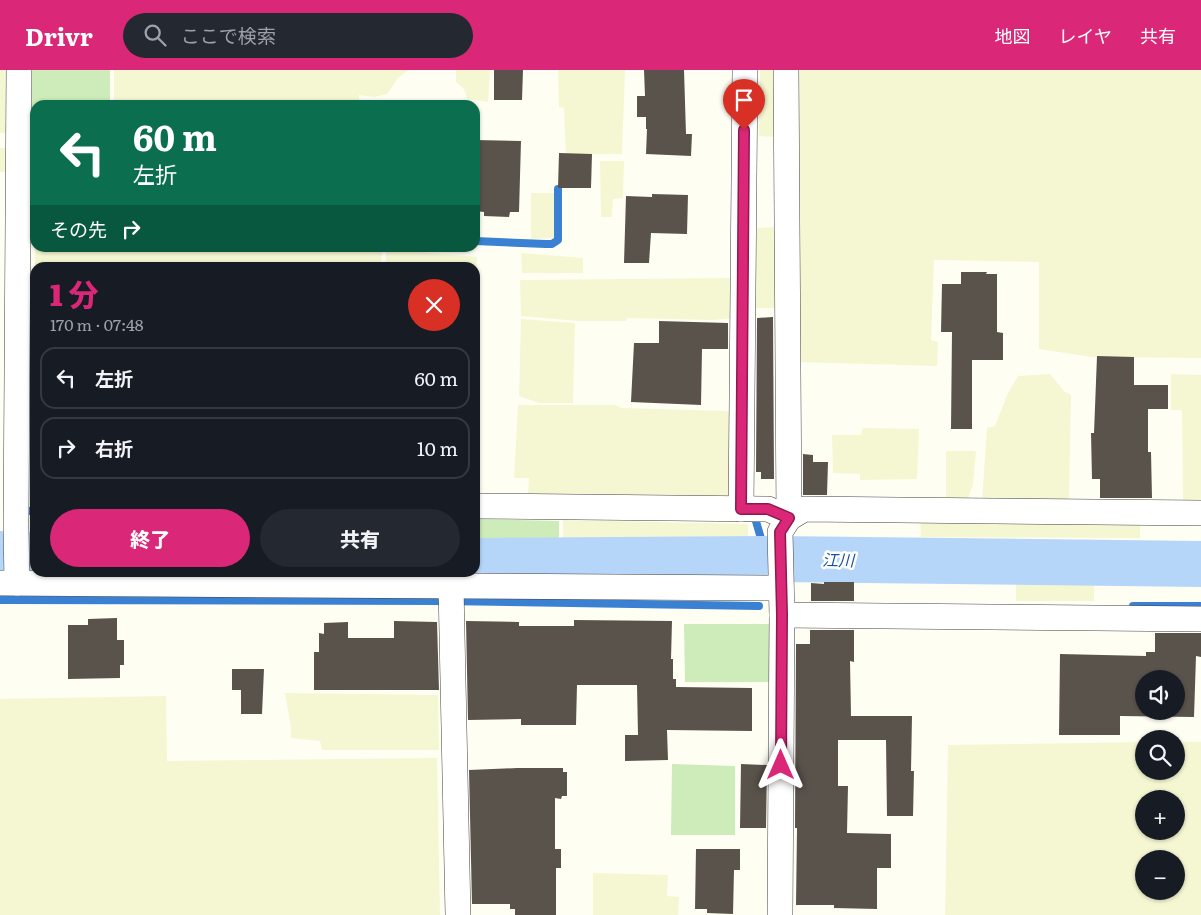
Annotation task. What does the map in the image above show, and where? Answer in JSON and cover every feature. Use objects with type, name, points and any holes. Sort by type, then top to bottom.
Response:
[{"type":"street","points":[[20,70],[25,500],[16,525],[9,583],[451,597],[781,581]]},
{"type":"street","points":[[745,70],[750,509]]},
{"type":"street","points":[[780,915],[781,581],[785,525],[786,70]]},
{"type":"street","points":[[480,506],[768,509],[785,525]]},
{"type":"street","points":[[785,525],[804,509],[1201,513]]},
{"type":"street","points":[[451,597],[458,915]]},
{"type":"street","points":[[782,615],[1201,619]]},
{"type":"green space","points":[[0,70],[8,70],[7,133],[0,133]]},
{"type":"green space","points":[[32,70],[110,70],[110,100],[32,100]]},
{"type":"green space","points":[[114,70],[408,70],[398,78],[387,94],[374,97],[359,95],[359,100],[114,100]]},
{"type":"green space","points":[[456,70],[490,70],[488,102],[467,99],[463,88],[456,82]]},
{"type":"green space","points":[[558,70],[625,70],[622,154],[566,154],[564,108],[559,107]]},
{"type":"green space","points":[[760,70],[778,70],[777,137],[759,136]]},
{"type":"green space","points":[[797,70],[1201,70],[1201,358],[1092,357],[1039,349],[1039,262],[934,260],[931,340],[938,342],[937,366],[795,362]]},
{"type":"green space","points":[[0,148],[8,148],[8,172],[0,172]]},
{"type":"green space","points":[[600,161],[624,161],[623,198],[613,199],[612,217],[601,217]]},
{"type":"green space","points":[[531,193],[555,193],[556,238],[531,239]]},
{"type":"green space","points":[[780,227],[779,308],[755,308],[757,228]]},
{"type":"green space","points":[[35,252],[382,252],[381,262],[35,262]]},
{"type":"green space","points":[[386,252],[420,252],[477,257],[477,262],[386,262]]},
{"type":"green space","points":[[521,253],[583,258],[583,273],[522,273]]},
{"type":"green space","points":[[735,278],[735,318],[712,320],[627,318],[626,321],[578,321],[521,316],[520,280]]},
{"type":"green space","points":[[521,319],[575,323],[573,403],[539,403],[519,396]]},
{"type":"green space","points":[[1050,374],[1065,392],[1071,395],[1069,502],[982,501],[987,428],[995,426],[1008,393],[1018,376]]},
{"type":"green space","points":[[1171,374],[1201,375],[1201,500],[1183,500],[1182,410],[1171,410]]},
{"type":"green space","points":[[518,405],[615,405],[622,408],[725,411],[735,413],[733,497],[528,495],[529,478],[514,478]]},
{"type":"green space","points":[[863,428],[919,429],[917,479],[860,480],[860,474],[833,473],[832,435],[861,435]]},
{"type":"green space","points":[[946,451],[976,451],[973,484],[968,499],[946,499]]},
{"type":"green space","points":[[480,519],[559,521],[559,542],[480,541]]},
{"type":"green space","points":[[920,519],[1140,522],[1140,538],[921,537]]},
{"type":"green space","points":[[563,520],[748,524],[748,543],[563,543]]},
{"type":"green space","points":[[1016,583],[1094,583],[1094,601],[1016,601]]},
{"type":"green space","points":[[684,624],[771,624],[769,682],[685,682]]},
{"type":"green space","points":[[285,693],[438,695],[439,750],[322,750],[320,741],[291,738]]},
{"type":"green space","points":[[166,696],[167,761],[437,758],[440,915],[0,915],[0,699]]},
{"type":"green space","points":[[1135,742],[1135,780],[1185,780],[1185,742],[1201,742],[1201,915],[945,915],[948,745]]},
{"type":"green space","points":[[672,764],[735,766],[735,835],[671,835]]},
{"type":"green space","points":[[593,873],[668,875],[667,896],[679,897],[678,915],[593,915]]},
{"type":"building","points":[[494,70],[523,70],[522,100],[494,100]]},
{"type":"building","points":[[644,70],[684,70],[686,134],[692,134],[691,156],[646,154],[646,117],[637,117],[637,96],[645,96]]},
{"type":"building","points":[[480,140],[521,141],[519,212],[510,212],[509,217],[484,216],[484,212],[480,212]]},
{"type":"building","points":[[559,153],[592,154],[591,188],[558,188]]},
{"type":"building","points":[[652,194],[688,195],[687,234],[651,233],[649,263],[624,263],[626,196],[652,197]]},
{"type":"building","points":[[961,272],[997,274],[997,332],[1003,333],[1003,360],[972,360],[972,429],[951,429],[952,332],[941,332],[942,284],[961,284]]},
{"type":"building","points":[[773,317],[774,479],[761,479],[761,472],[756,472],[757,318]]},
{"type":"building","points":[[659,321],[728,323],[728,349],[702,349],[701,405],[631,402],[634,343],[659,343]]},
{"type":"building","points":[[1097,356],[1134,357],[1134,385],[1168,385],[1168,409],[1148,409],[1148,452],[1151,452],[1152,498],[1100,498],[1100,479],[1092,479],[1091,433],[1094,433]]},
{"type":"building","points":[[803,454],[813,455],[813,462],[828,462],[827,495],[803,495]]},
{"type":"building","points":[[824,582],[854,582],[854,601],[811,601],[811,583],[824,584]]},
{"type":"building","points":[[117,618],[117,640],[124,640],[124,665],[120,665],[120,678],[68,679],[68,625],[88,625],[88,619]]},
{"type":"building","points":[[574,620],[672,621],[671,659],[673,659],[673,679],[676,679],[676,687],[752,688],[752,731],[667,730],[668,760],[625,761],[625,735],[638,735],[637,685],[577,685],[576,725],[521,725],[521,719],[468,720],[466,621],[519,622],[519,626],[574,626]]},
{"type":"building","points":[[394,621],[437,622],[439,690],[314,690],[314,652],[319,652],[319,633],[324,634],[324,623],[348,622],[348,638],[394,638]]},
{"type":"building","points":[[810,630],[854,630],[854,662],[850,661],[851,716],[912,716],[911,771],[914,771],[913,816],[887,816],[886,740],[838,740],[838,786],[848,786],[847,833],[891,834],[891,868],[877,868],[877,909],[834,908],[834,905],[796,905],[796,644],[810,644]]},
{"type":"building","points":[[1155,633],[1201,633],[1201,657],[1196,656],[1194,717],[1185,717],[1185,670],[1135,670],[1135,716],[1120,716],[1120,735],[1059,735],[1060,654],[1146,656],[1146,652],[1155,652]]},
{"type":"building","points":[[232,669],[264,669],[262,714],[241,714],[241,690],[232,690]]},
{"type":"building","points":[[741,764],[767,765],[766,828],[740,828]]},
{"type":"building","points":[[563,768],[563,772],[567,772],[567,796],[562,796],[561,799],[555,798],[555,849],[561,849],[561,868],[556,868],[556,915],[515,915],[515,909],[510,909],[510,904],[472,904],[469,770]]},
{"type":"building","points":[[696,849],[740,849],[740,870],[734,870],[733,914],[707,913],[707,909],[695,909]]},
{"type":"waterway","points":[[480,241],[552,244],[558,240],[558,189]]},
{"type":"waterway","points":[[24,511],[30,511]]},
{"type":"waterway","points":[[749,518],[755,518],[767,559]]},
{"type":"waterway","name":"江川","points":[[0,554],[30,555]]},
{"type":"waterway","name":"江川","points":[[480,561],[775,559],[1201,564]]},
{"type":"waterway","points":[[0,600],[443,601],[759,606]]},
{"type":"waterway","points":[[1133,606],[1201,606]]},
{"type":"route","points":[[744,130],[741,509],[768,509],[789,518],[780,532],[782,615],[781,765]]}]
